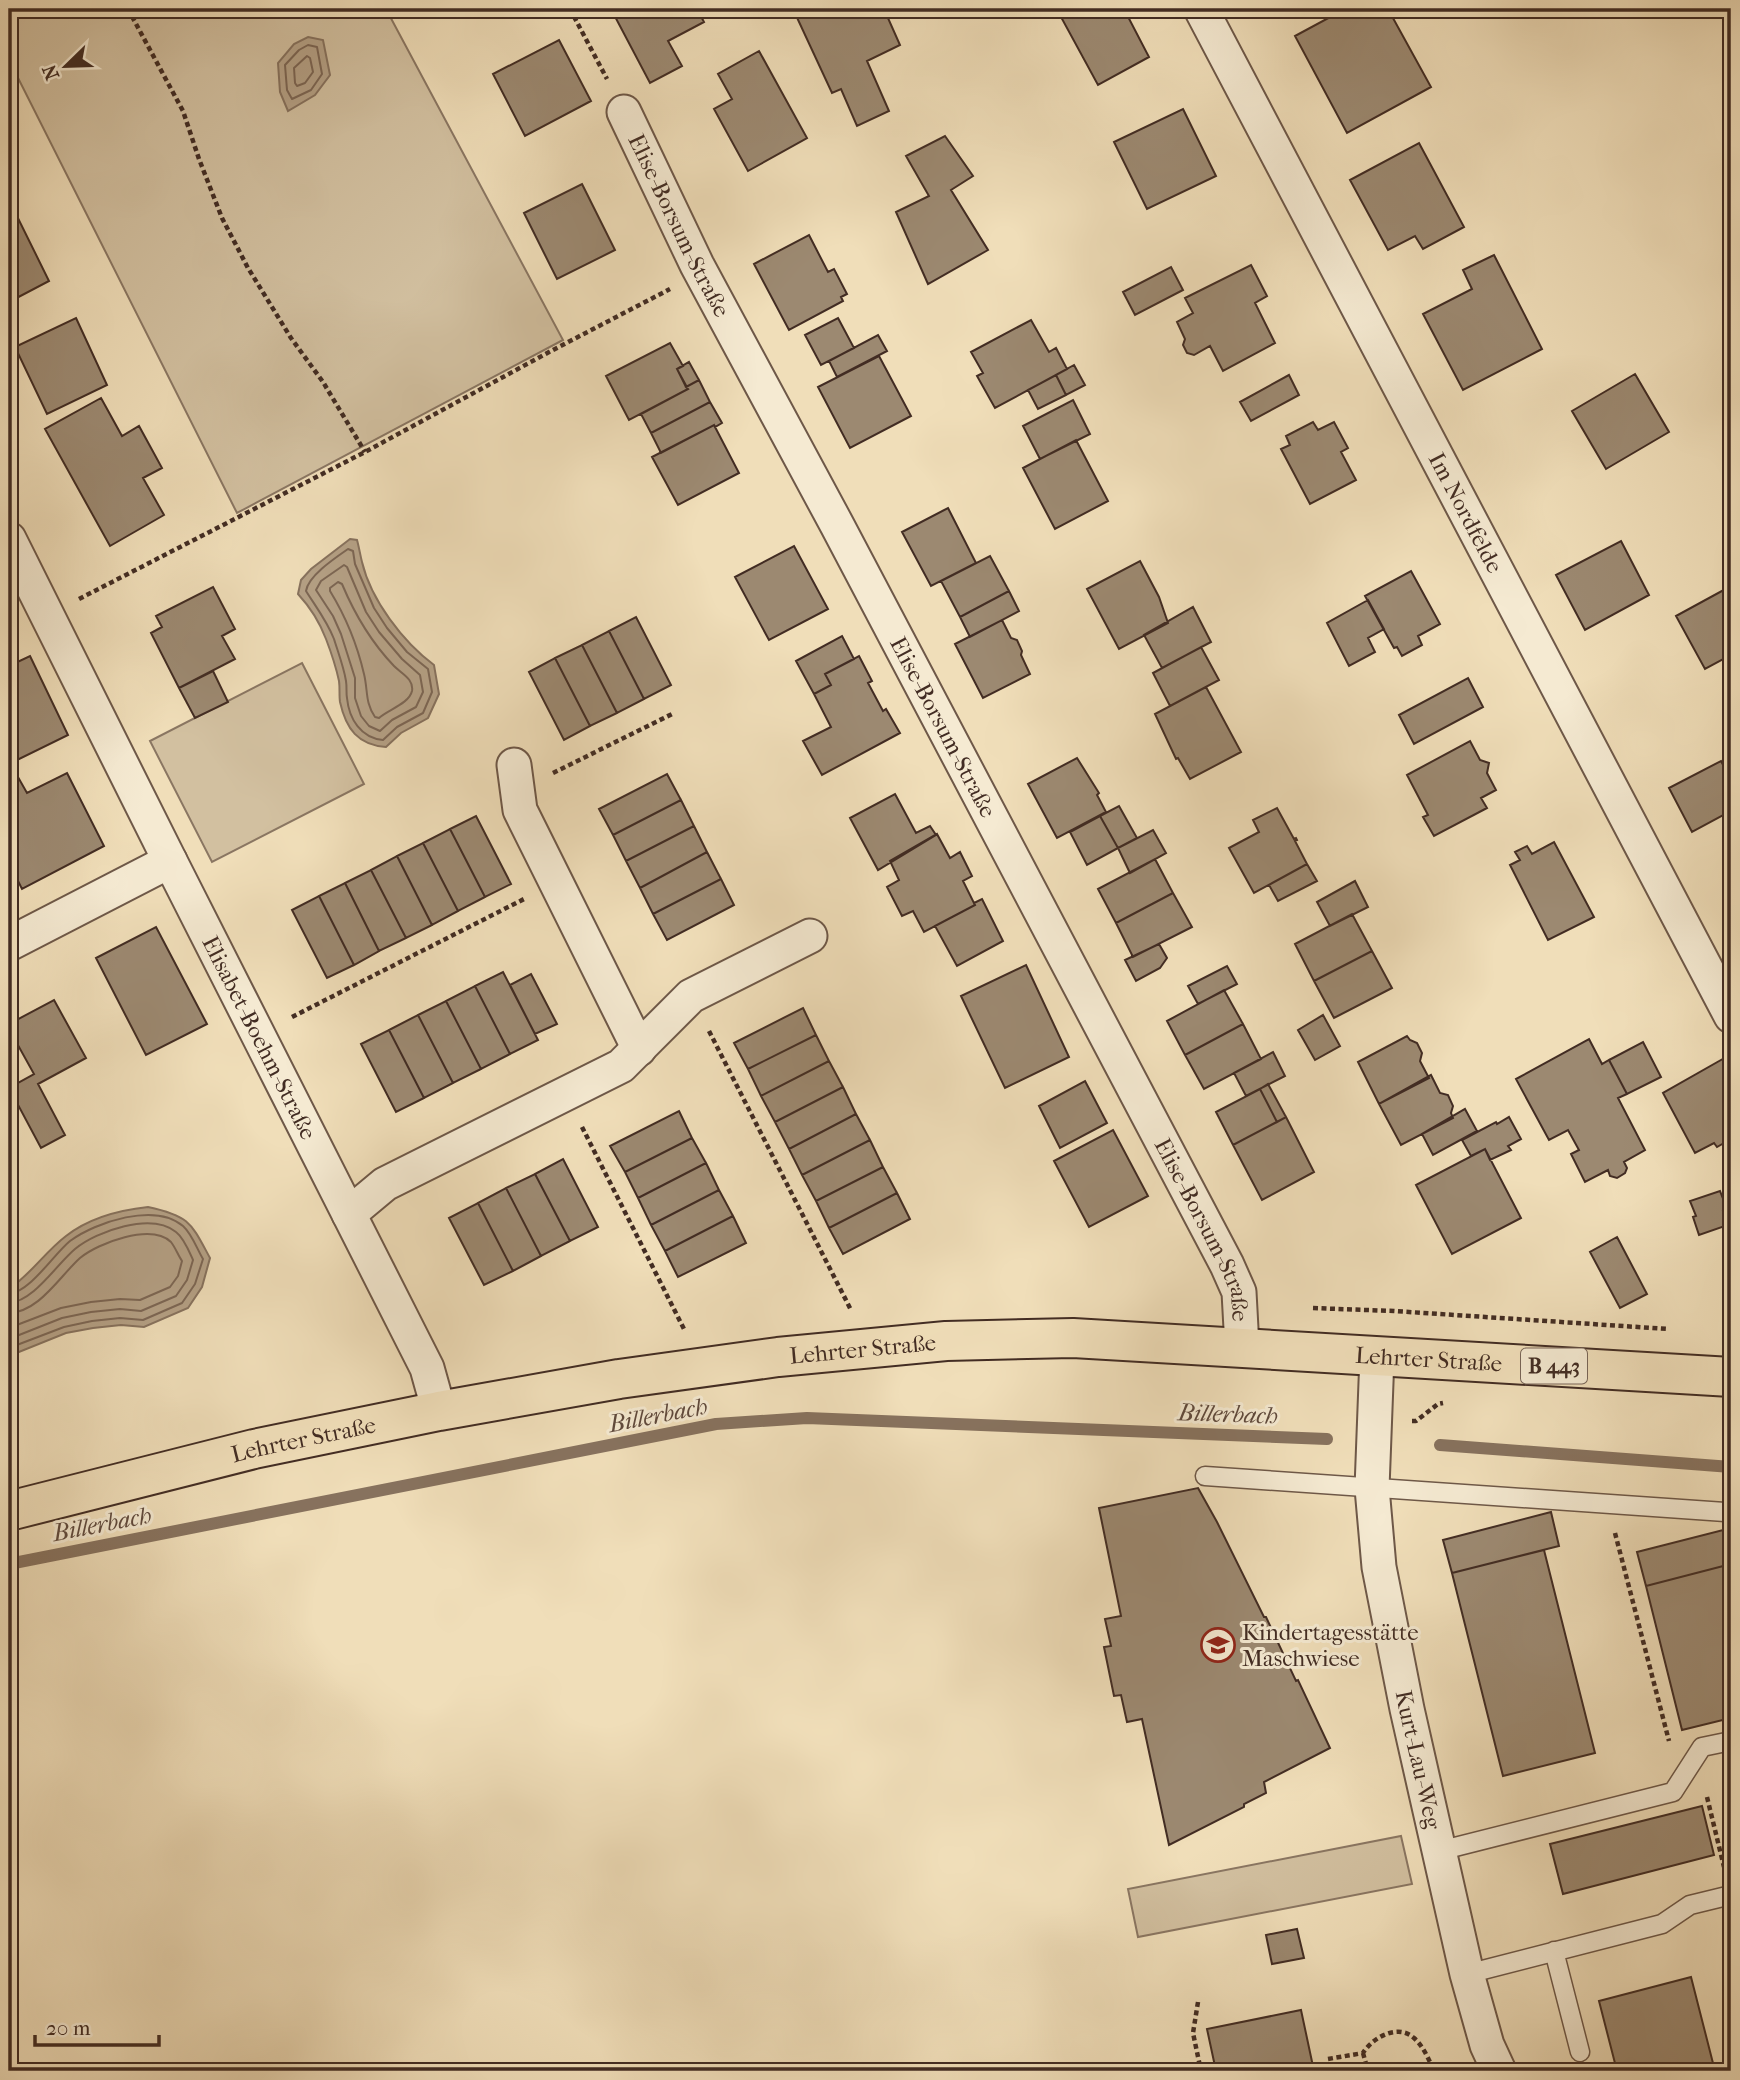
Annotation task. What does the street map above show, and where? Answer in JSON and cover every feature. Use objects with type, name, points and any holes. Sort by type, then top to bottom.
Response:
[{"type":"main road","name":"Lehrter Straße","points":[[9,1511],[254,1449],[439,1411],[620,1379],[712,1366],[946,1340],[1073,1338],[1731,1377]]},
{"type":"street","name":"Im Nordfelde","points":[[1201,9],[1731,1016]]},
{"type":"street","name":"Elise-Borsum-Straße","points":[[624,112],[702,273],[1227,1265],[1239,1292],[1242,1347]]},
{"type":"street","name":"Elisabet-Boehm-Straße","points":[[9,539],[427,1367],[439,1411]]},
{"type":"street","points":[[516,778],[520,810],[639,1049]]},
{"type":"street","points":[[9,944],[170,861]]},
{"type":"street","points":[[349,1213],[385,1184],[621,1066],[691,996],[810,936]]},
{"type":"street","name":"Kurt-Lau-Weg","points":[[1377,1356],[1372,1488],[1379,1567],[1407,1709],[1467,1974],[1487,2045],[1499,2071]]},
{"type":"lane","points":[[1205,1476],[1725,1512]]},
{"type":"lane","points":[[1439,1851],[1673,1792],[1702,1747],[1731,1741]]},
{"type":"lane","points":[[1467,1974],[1662,1924],[1690,1905],[1731,1895]]},
{"type":"lane","points":[[1554,1951],[1580,2052]]},
{"type":"path","points":[[128,9],[183,111],[222,218],[248,268],[291,338],[323,382],[365,452]]},
{"type":"path","points":[[570,9],[624,112]]},
{"type":"path","points":[[47,615],[365,452],[702,273]]},
{"type":"path","points":[[516,778],[672,714]]},
{"type":"path","points":[[258,1035],[556,882]]},
{"type":"path","points":[[691,996],[853,1314]]},
{"type":"path","points":[[566,1094],[684,1329]]},
{"type":"path","points":[[1608,1504],[1669,1743],[1705,1792],[1731,1895]]},
{"type":"path","points":[[1198,2002],[1193,2033],[1200,2071]]},
{"type":"path","points":[[1328,2059],[1363,2053],[1379,2036],[1403,2033],[1416,2040],[1434,2071]]},
{"type":"path","points":[[1363,2053],[1368,2071]]},
{"type":"shaded area","points":[[9,9],[386,9],[563,340],[237,513],[9,60]]},
{"type":"shaded area","points":[[302,663],[364,784],[212,862],[150,741]]},
{"type":"shaded area","points":[[1401,1836],[1412,1884],[1138,1937],[1128,1889]]},
{"type":"water","points":[[308,37],[323,40],[330,75],[315,95],[288,111],[280,92],[278,63],[294,44]]},
{"type":"water","points":[[350,539],[357,540],[366,576],[390,619],[411,645],[434,665],[439,694],[428,718],[401,733],[386,747],[368,743],[350,728],[340,702],[339,681],[326,639],[314,615],[298,594],[301,580],[311,569]]},
{"type":"water","points":[[148,1207],[173,1214],[188,1223],[210,1258],[202,1287],[188,1308],[144,1327],[121,1325],[66,1333],[9,1356],[9,1289],[58,1242],[85,1224],[127,1210]]},
{"type":"building","points":[[611,9],[697,9],[704,22],[668,41],[682,66],[650,83]]},
{"type":"building","points":[[793,9],[884,9],[900,45],[867,61],[889,111],[857,126],[841,89],[832,93]]},
{"type":"building","points":[[1077,9],[1124,9],[1149,57],[1098,85],[1061,17]]},
{"type":"building","points":[[1345,9],[1388,9],[1431,87],[1347,133],[1295,36]]},
{"type":"building","points":[[559,40],[591,101],[525,136],[493,74]]},
{"type":"building","points":[[759,51],[807,138],[748,171],[714,109],[732,99],[718,74]]},
{"type":"building","points":[[1183,109],[1216,176],[1147,209],[1114,142]]},
{"type":"building","points":[[945,136],[973,176],[951,190],[988,250],[928,284],[896,212],[929,196],[906,156]]},
{"type":"building","points":[[1419,143],[1464,227],[1423,249],[1415,236],[1388,250],[1350,180]]},
{"type":"building","points":[[582,184],[615,250],[557,279],[524,213]]},
{"type":"building","points":[[9,200],[49,281],[9,302]]},
{"type":"building","points":[[809,235],[828,272],[834,269],[847,294],[841,297],[843,301],[789,330],[754,264]]},
{"type":"building","points":[[1494,255],[1542,349],[1463,390],[1423,314],[1472,289],[1463,270]]},
{"type":"building","points":[[1251,265],[1267,296],[1255,303],[1275,343],[1223,371],[1210,346],[1194,355],[1187,353],[1183,345],[1185,339],[1177,322],[1193,313],[1185,298]]},
{"type":"building","points":[[1171,267],[1183,290],[1135,315],[1123,292]]},
{"type":"building","points":[[76,318],[107,385],[47,414],[15,347]]},
{"type":"building","points":[[838,318],[854,348],[821,365],[805,335]]},
{"type":"building","points":[[1031,320],[1049,352],[1056,348],[1067,369],[995,408],[977,376],[983,373],[971,352]]},
{"type":"building","points":[[878,335],[887,351],[837,377],[829,361]]},
{"type":"building","points":[[670,343],[683,366],[677,369],[688,389],[629,420],[606,376]]},
{"type":"building","points":[[879,356],[911,416],[850,448],[818,387]]},
{"type":"building","points":[[689,362],[699,380],[686,387],[677,369]]},
{"type":"building","points":[[1074,365],[1085,385],[1066,395],[1056,375]]},
{"type":"building","points":[[1635,374],[1669,432],[1606,469],[1572,411]]},
{"type":"building","points":[[1056,375],[1066,395],[1038,409],[1028,390]]},
{"type":"building","points":[[1289,375],[1299,395],[1251,421],[1240,402]]},
{"type":"building","points":[[699,380],[710,402],[651,433],[641,414],[688,389],[686,387]]},
{"type":"building","points":[[101,398],[122,436],[139,426],[162,468],[143,478],[164,515],[110,546],[45,429]]},
{"type":"building","points":[[1073,400],[1090,434],[1040,459],[1023,426]]},
{"type":"building","points":[[710,402],[722,423],[661,453],[651,433]]},
{"type":"building","points":[[1313,422],[1318,430],[1334,422],[1348,448],[1341,452],[1356,480],[1310,504],[1281,449],[1290,445],[1286,436]]},
{"type":"building","points":[[714,425],[739,473],[678,505],[652,457]]},
{"type":"building","points":[[1076,440],[1108,501],[1055,529],[1023,468]]},
{"type":"building","points":[[948,508],[976,563],[931,586],[902,532]]},
{"type":"building","points":[[1621,541],[1649,595],[1585,630],[1556,575]]},
{"type":"building","points":[[794,546],[828,609],[769,640],[735,577]]},
{"type":"building","points":[[990,556],[1009,591],[960,617],[941,581]]},
{"type":"building","points":[[1140,561],[1159,597],[1168,623],[1119,649],[1087,589]]},
{"type":"building","points":[[1411,571],[1440,624],[1418,636],[1422,645],[1402,656],[1397,647],[1394,648],[1365,596]]},
{"type":"building","points":[[1731,586],[1731,655],[1705,669],[1676,616]]},
{"type":"building","points":[[213,587],[235,629],[222,636],[235,659],[179,688],[151,633],[162,627],[156,616]]},
{"type":"building","points":[[1009,591],[1019,611],[970,637],[960,617]]},
{"type":"building","points":[[1368,600],[1384,629],[1368,638],[1375,652],[1349,666],[1327,623]]},
{"type":"building","points":[[1193,607],[1211,642],[1162,668],[1144,635]]},
{"type":"building","points":[[636,617],[671,685],[644,699],[609,631]]},
{"type":"building","points":[[1002,620],[1011,638],[1017,640],[1030,674],[983,698],[955,644]]},
{"type":"building","points":[[609,631],[644,699],[617,713],[582,645]]},
{"type":"building","points":[[842,636],[854,659],[825,674],[831,685],[814,694],[796,661]]},
{"type":"building","points":[[582,645],[617,713],[590,726],[555,658]]},
{"type":"building","points":[[1201,647],[1219,680],[1170,706],[1153,673]]},
{"type":"building","points":[[30,656],[68,735],[9,764],[9,666]]},
{"type":"building","points":[[859,656],[872,681],[868,683],[883,711],[886,709],[900,733],[822,775],[803,741],[831,727],[814,694],[831,685],[825,674]]},
{"type":"building","points":[[555,658],[590,726],[564,740],[529,672]]},
{"type":"building","points":[[213,671],[228,702],[195,718],[179,688]]},
{"type":"building","points":[[1468,678],[1483,707],[1414,744],[1399,715]]},
{"type":"building","points":[[1206,687],[1241,752],[1190,779],[1178,758],[1176,759],[1155,714]]},
{"type":"building","points":[[1470,741],[1480,760],[1489,763],[1487,773],[1496,790],[1481,798],[1487,808],[1434,836],[1423,817],[1428,815],[1407,775]]},
{"type":"building","points":[[1077,758],[1099,793],[1097,795],[1106,812],[1057,838],[1028,784]]},
{"type":"building","points":[[1721,761],[1731,780],[1731,811],[1692,832],[1669,788]]},
{"type":"building","points":[[67,773],[104,846],[22,889],[9,863],[9,782],[18,777],[27,793]]},
{"type":"building","points":[[667,774],[681,800],[613,835],[599,809]]},
{"type":"building","points":[[895,794],[916,833],[930,826],[936,835],[878,870],[850,818]]},
{"type":"building","points":[[681,800],[694,826],[626,861],[613,835]]},
{"type":"building","points":[[1119,806],[1137,838],[1118,848],[1100,816]]},
{"type":"building","points":[[1277,808],[1294,839],[1296,838],[1307,864],[1254,893],[1229,848],[1259,832],[1253,820]]},
{"type":"building","points":[[476,816],[511,884],[485,897],[450,829]]},
{"type":"building","points":[[1100,816],[1118,848],[1087,865],[1070,832]]},
{"type":"building","points":[[694,826],[707,852],[640,888],[626,861]]},
{"type":"building","points":[[450,829],[485,897],[458,911],[423,843]]},
{"type":"building","points":[[1153,830],[1166,853],[1130,873],[1118,848]]},
{"type":"building","points":[[937,834],[950,858],[960,852],[972,876],[963,881],[975,905],[924,932],[913,911],[902,916],[887,887],[899,880],[890,861]]},
{"type":"building","points":[[1554,842],[1594,917],[1548,940],[1510,865],[1520,860],[1515,852],[1527,846],[1532,854]]},
{"type":"building","points":[[423,843],[458,911],[432,925],[397,856]]},
{"type":"building","points":[[707,852],[721,879],[653,914],[640,888]]},
{"type":"building","points":[[397,856],[432,925],[406,938],[371,870]]},
{"type":"building","points":[[1155,859],[1173,893],[1116,923],[1098,889]]},
{"type":"building","points":[[1307,864],[1317,881],[1278,901],[1269,885]]},
{"type":"building","points":[[371,870],[406,938],[379,951],[345,883]]},
{"type":"building","points":[[721,879],[734,905],[667,940],[653,914]]},
{"type":"building","points":[[1355,881],[1368,907],[1330,926],[1317,902]]},
{"type":"building","points":[[345,883],[379,951],[354,965],[319,896]]},
{"type":"building","points":[[1173,893],[1192,927],[1133,957],[1116,923]]},
{"type":"building","points":[[319,896],[354,965],[327,978],[292,910]]},
{"type":"building","points":[[982,899],[1003,941],[957,966],[935,926]]},
{"type":"building","points":[[1352,914],[1372,951],[1314,981],[1295,944]]},
{"type":"building","points":[[156,927],[207,1024],[146,1055],[96,958]]},
{"type":"building","points":[[1159,944],[1167,958],[1160,968],[1136,981],[1125,960]]},
{"type":"building","points":[[1372,951],[1392,988],[1334,1018],[1314,981]]},
{"type":"building","points":[[1026,965],[1069,1057],[1005,1088],[961,996]]},
{"type":"building","points":[[1227,966],[1237,984],[1198,1004],[1188,986]]},
{"type":"building","points":[[503,972],[538,1040],[510,1054],[475,986]]},
{"type":"building","points":[[531,974],[557,1024],[535,1034],[510,985]]},
{"type":"building","points":[[475,986],[510,1054],[481,1069],[446,1001]]},
{"type":"building","points":[[1224,990],[1243,1024],[1185,1055],[1167,1021]]},
{"type":"building","points":[[54,1000],[86,1058],[38,1084],[65,1135],[41,1148],[9,1088],[34,1074],[9,1029],[9,1024]]},
{"type":"building","points":[[446,1001],[481,1069],[453,1083],[418,1015]]},
{"type":"building","points":[[803,1008],[816,1035],[748,1069],[734,1043]]},
{"type":"building","points":[[418,1015],[453,1083],[424,1098],[389,1030]]},
{"type":"building","points":[[1323,1015],[1340,1046],[1315,1060],[1298,1030]]},
{"type":"building","points":[[1243,1024],[1261,1059],[1204,1089],[1185,1055]]},
{"type":"building","points":[[389,1030],[424,1098],[396,1112],[361,1044]]},
{"type":"building","points":[[816,1035],[829,1061],[761,1096],[748,1069]]},
{"type":"building","points":[[1407,1036],[1417,1043],[1422,1053],[1420,1061],[1429,1078],[1379,1104],[1358,1062]]},
{"type":"building","points":[[1589,1039],[1602,1064],[1609,1060],[1627,1094],[1618,1098],[1645,1150],[1624,1162],[1627,1168],[1625,1173],[1617,1178],[1610,1176],[1608,1170],[1585,1182],[1571,1154],[1579,1150],[1568,1130],[1549,1140],[1516,1079]]},
{"type":"building","points":[[1643,1042],[1661,1077],[1627,1094],[1609,1060]]},
{"type":"building","points":[[1273,1052],[1285,1076],[1246,1096],[1234,1073]]},
{"type":"building","points":[[1728,1056],[1731,1061],[1731,1139],[1717,1147],[1714,1143],[1695,1153],[1663,1093]]},
{"type":"building","points":[[829,1061],[843,1087],[775,1122],[761,1096]]},
{"type":"building","points":[[1431,1075],[1440,1093],[1448,1095],[1453,1106],[1453,1118],[1401,1145],[1379,1104]]},
{"type":"building","points":[[1085,1081],[1107,1123],[1060,1148],[1039,1106]]},
{"type":"building","points":[[1268,1084],[1286,1117],[1277,1122],[1260,1089]]},
{"type":"building","points":[[843,1087],[856,1114],[789,1149],[775,1122]]},
{"type":"building","points":[[1260,1089],[1277,1122],[1233,1145],[1216,1112]]},
{"type":"building","points":[[1465,1109],[1477,1131],[1433,1155],[1422,1134]]},
{"type":"building","points":[[679,1111],[692,1138],[625,1172],[610,1146]]},
{"type":"building","points":[[856,1114],[870,1140],[802,1175],[789,1149]]},
{"type":"building","points":[[1286,1117],[1314,1172],[1262,1200],[1233,1145]]},
{"type":"building","points":[[1509,1117],[1521,1139],[1508,1146],[1511,1150],[1490,1160],[1485,1149],[1471,1156],[1462,1140]]},
{"type":"building","points":[[1113,1130],[1148,1196],[1089,1227],[1054,1161]]},
{"type":"building","points":[[692,1138],[706,1163],[638,1198],[625,1172]]},
{"type":"building","points":[[870,1140],[883,1167],[816,1201],[802,1175]]},
{"type":"building","points":[[1485,1149],[1521,1218],[1452,1254],[1416,1185]]},
{"type":"building","points":[[563,1159],[598,1227],[570,1241],[535,1174]]},
{"type":"building","points":[[706,1163],[719,1190],[651,1225],[638,1198]]},
{"type":"building","points":[[883,1167],[897,1193],[829,1228],[816,1201]]},
{"type":"building","points":[[535,1174],[570,1241],[541,1256],[506,1188]]},
{"type":"building","points":[[506,1188],[541,1256],[513,1271],[478,1203]]},
{"type":"building","points":[[719,1190],[733,1216],[665,1251],[651,1225]]},
{"type":"building","points":[[1720,1191],[1727,1209],[1723,1211],[1728,1225],[1699,1235],[1690,1201]]},
{"type":"building","points":[[897,1193],[910,1219],[843,1254],[829,1228]]},
{"type":"building","points":[[478,1203],[513,1271],[484,1285],[449,1218]]},
{"type":"building","points":[[733,1216],[746,1243],[678,1277],[665,1251]]},
{"type":"building","points":[[1617,1237],[1647,1294],[1620,1308],[1590,1252]]},
{"type":"building","points":[[1198,1488],[1266,1617],[1296,1681],[1298,1680],[1330,1748],[1264,1782],[1266,1793],[1244,1804],[1244,1807],[1169,1845],[1142,1719],[1127,1722],[1121,1695],[1114,1696],[1104,1647],[1111,1646],[1105,1619],[1121,1616],[1099,1508]]},
{"type":"building","points":[[1551,1512],[1559,1546],[1452,1573],[1443,1540]]},
{"type":"building","points":[[1731,1528],[1731,1564],[1646,1586],[1637,1552]]},
{"type":"building","points":[[1544,1550],[1595,1753],[1503,1776],[1452,1573]]},
{"type":"building","points":[[1731,1564],[1731,1718],[1682,1730],[1646,1586]]},
{"type":"building","points":[[1702,1806],[1714,1855],[1563,1894],[1550,1844]]},
{"type":"building","points":[[1297,1929],[1304,1958],[1272,1964],[1266,1935]]},
{"type":"building","points":[[1691,1977],[1715,2071],[1617,2071],[1599,2001]]},
{"type":"building","points":[[1301,2010],[1314,2071],[1216,2071],[1207,2029]]},
{"type":"waterway","name":"Billerbach","points":[[9,1564],[716,1424],[807,1418],[1327,1439]]},
{"type":"waterway","name":"Billerbach","points":[[1440,1445],[1731,1467]]},
{"type":"waterway","points":[[9,2058],[12,2071]]},
{"type":"place","name":"Kindertagesstätte Maschwiese","points":[[1218,1645]]}]
